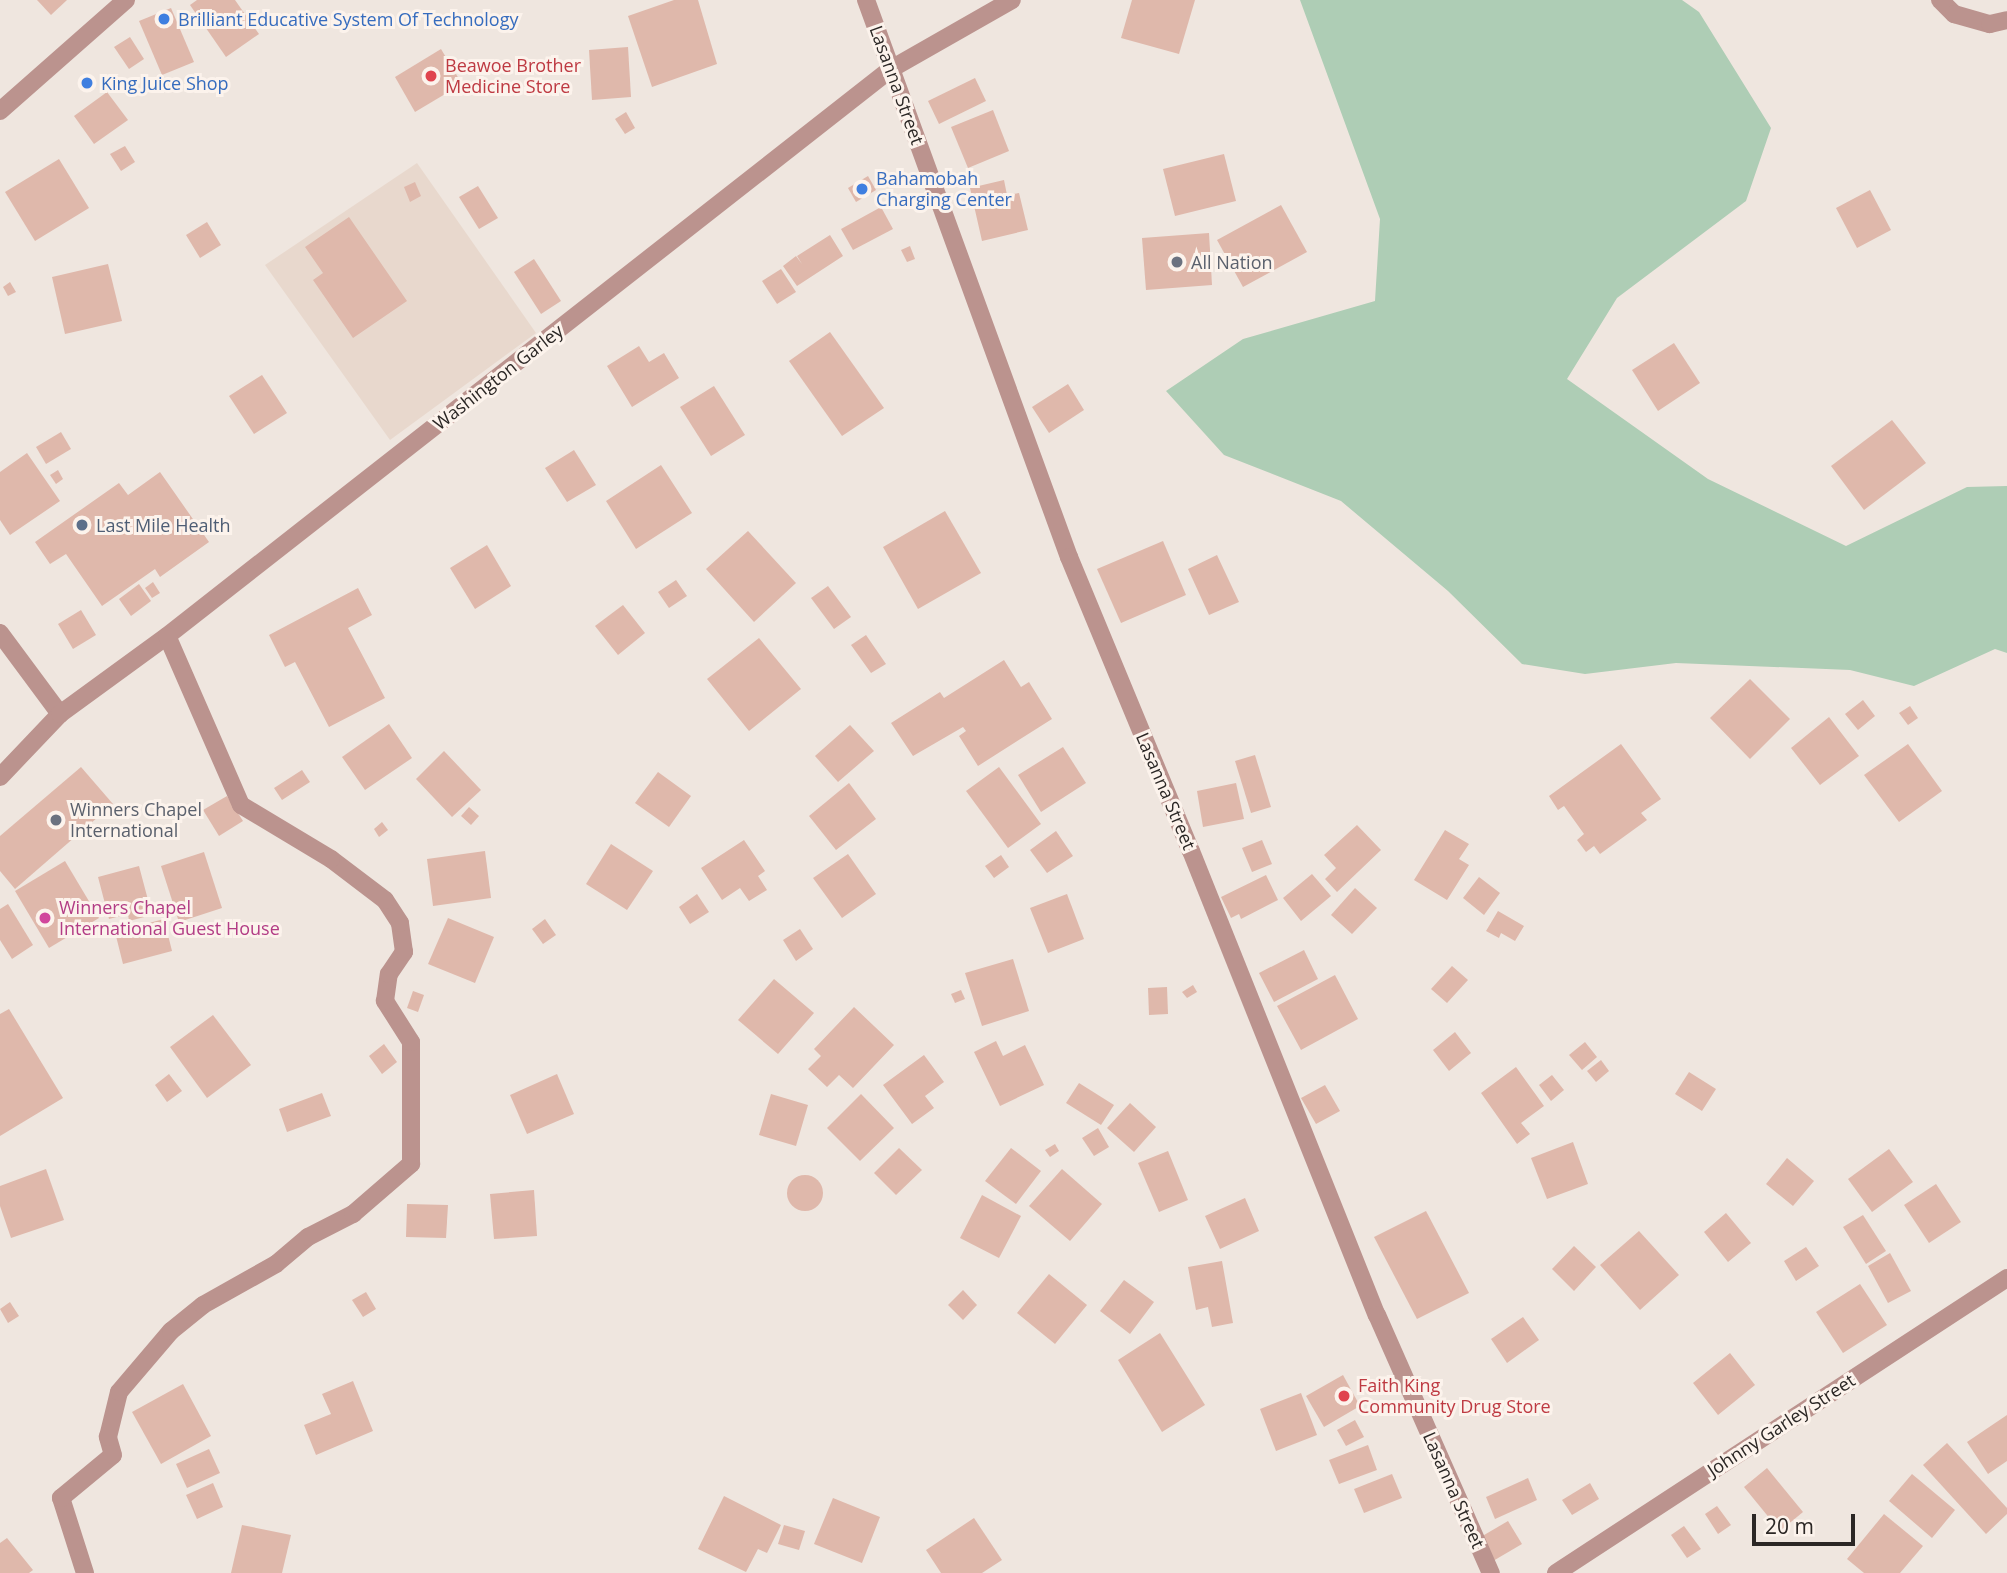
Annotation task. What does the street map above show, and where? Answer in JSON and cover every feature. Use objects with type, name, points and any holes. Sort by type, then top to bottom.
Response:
[{"type":"street","points":[[0,111],[127,0]]},
{"type":"street","name":"Lasanna Street","points":[[866,0],[1069,557],[1191,851],[1377,1315],[1491,1573]]},
{"type":"street","name":"Washington Garley","points":[[0,776],[60,714],[167,636],[891,69],[1012,0]]},
{"type":"street","points":[[1940,0],[1954,14],[1990,24],[2007,20]]},
{"type":"street","points":[[0,633],[60,714]]},
{"type":"street","points":[[85,1573],[61,1498],[113,1455],[108,1437],[119,1392],[171,1331],[203,1305],[276,1264],[309,1237],[353,1214],[411,1164],[411,1042],[385,1001],[389,974],[404,952],[400,923],[385,900],[331,859],[241,806],[167,636]]},
{"type":"street","name":"Johnny Garley Street","points":[[1556,1573],[2007,1278]]},
{"type":"shaded area","points":[[417,163],[536,333],[390,440],[265,265]]},
{"type":"green space","points":[[1300,0],[1682,0],[1699,12],[1771,128],[1746,201],[1617,298],[1567,379],[1708,479],[1846,546],[1967,487],[2007,486],[2007,653],[1995,649],[1914,686],[1850,670],[1676,663],[1585,674],[1522,664],[1448,591],[1341,501],[1224,455],[1166,391],[1243,339],[1375,301],[1380,219]]},
{"type":"building","points":[[37,0],[67,0],[51,15]]},
{"type":"building","points":[[197,0],[235,0],[259,34],[226,57],[190,5]]},
{"type":"building","points":[[674,0],[698,0],[717,64],[652,87],[628,16]]},
{"type":"building","points":[[1132,0],[1195,0],[1179,54],[1121,38]]},
{"type":"building","points":[[171,8],[194,62],[162,75],[139,21]]},
{"type":"building","points":[[130,37],[144,59],[129,69],[114,47]]},
{"type":"building","points":[[628,47],[631,97],[592,100],[589,50]]},
{"type":"building","points":[[441,49],[462,84],[415,112],[395,77]]},
{"type":"building","points":[[975,78],[986,101],[939,124],[928,101]]},
{"type":"building","points":[[107,92],[128,120],[94,144],[74,116]]},
{"type":"building","points":[[993,110],[1009,151],[968,168],[951,127]]},
{"type":"building","points":[[626,112],[635,128],[625,134],[615,119]]},
{"type":"building","points":[[125,146],[135,162],[121,171],[110,154]]},
{"type":"building","points":[[1224,154],[1236,201],[1175,216],[1163,169]]},
{"type":"building","points":[[59,159],[89,208],[35,241],[5,192]]},
{"type":"building","points":[[868,176],[876,190],[856,202],[848,188]]},
{"type":"building","points":[[1004,180],[1007,195],[1019,193],[1028,230],[982,241],[970,188]]},
{"type":"building","points":[[415,182],[421,196],[410,202],[404,187]]},
{"type":"building","points":[[478,186],[498,218],[479,229],[459,197]]},
{"type":"building","points":[[1870,190],[1891,230],[1857,248],[1836,208]]},
{"type":"building","points":[[1281,205],[1307,252],[1243,287],[1217,240]]},
{"type":"building","points":[[881,207],[893,229],[853,250],[841,229]]},
{"type":"building","points":[[349,217],[407,301],[353,338],[313,280],[323,273],[305,247]]},
{"type":"building","points":[[207,222],[221,245],[200,258],[186,235]]},
{"type":"building","name":"All Nation","points":[[1209,233],[1212,285],[1146,290],[1142,238]]},
{"type":"building","points":[[830,235],[843,256],[797,286],[783,266],[796,256],[802,264],[797,256]]},
{"type":"building","points":[[910,246],[915,259],[907,262],[901,250]]},
{"type":"building","points":[[534,259],[561,301],[541,314],[514,272]]},
{"type":"building","points":[[108,264],[122,321],[65,334],[52,277]]},
{"type":"building","points":[[781,269],[796,292],[777,304],[762,281]]},
{"type":"building","points":[[10,282],[16,292],[8,296],[3,287]]},
{"type":"building","points":[[830,332],[884,408],[842,436],[789,361]]},
{"type":"building","points":[[1674,343],[1700,383],[1658,411],[1632,370]]},
{"type":"building","points":[[639,346],[649,362],[664,353],[679,378],[632,407],[607,366]]},
{"type":"building","points":[[262,375],[287,413],[254,434],[229,396]]},
{"type":"building","points":[[1068,384],[1084,410],[1049,433],[1032,407]]},
{"type":"building","points":[[714,386],[745,435],[711,456],[680,407]]},
{"type":"building","points":[[1892,420],[1926,463],[1864,510],[1831,466]]},
{"type":"building","points":[[61,432],[71,449],[46,464],[36,447]]},
{"type":"building","points":[[574,450],[596,485],[567,502],[545,468]]},
{"type":"building","points":[[27,453],[60,501],[10,535],[0,520],[0,472]]},
{"type":"building","points":[[661,465],[692,513],[636,549],[606,501]]},
{"type":"building","points":[[58,470],[63,479],[56,484],[50,475]]},
{"type":"building","points":[[160,472],[209,542],[160,577],[155,569],[102,606],[66,554],[50,564],[35,542],[119,483],[128,495]]},
{"type":"building","points":[[945,511],[981,573],[918,609],[883,547]]},
{"type":"building","points":[[748,531],[796,583],[754,622],[706,569]]},
{"type":"building","points":[[1163,541],[1186,595],[1121,623],[1097,569]]},
{"type":"building","points":[[487,545],[511,586],[475,609],[450,568]]},
{"type":"building","points":[[1217,555],[1239,602],[1209,615],[1188,569]]},
{"type":"building","points":[[676,580],[687,596],[669,608],[658,592]]},
{"type":"building","points":[[153,582],[160,593],[152,598],[145,588]]},
{"type":"building","points":[[139,584],[151,601],[131,616],[119,599]]},
{"type":"building","points":[[828,586],[851,617],[834,629],[811,598]]},
{"type":"building","points":[[358,588],[372,615],[348,628],[385,698],[329,727],[295,662],[285,667],[269,635]]},
{"type":"building","points":[[623,605],[645,633],[618,655],[595,626]]},
{"type":"building","points":[[81,610],[96,635],[73,649],[58,624]]},
{"type":"building","points":[[866,635],[886,664],[871,673],[851,645]]},
{"type":"building","points":[[759,638],[801,689],[749,731],[707,679]]},
{"type":"building","points":[[1004,660],[1021,687],[1029,682],[1052,719],[978,766],[959,736],[966,731],[963,727],[913,756],[891,723],[940,692],[944,698]]},
{"type":"building","points":[[1750,679],[1790,719],[1750,759],[1710,718]]},
{"type":"building","points":[[1863,700],[1875,716],[1858,730],[1845,714]]},
{"type":"building","points":[[1910,706],[1918,718],[1908,725],[1899,713]]},
{"type":"building","points":[[1829,717],[1859,756],[1820,785],[1791,748]]},
{"type":"building","points":[[389,724],[412,758],[365,790],[342,757]]},
{"type":"building","points":[[850,725],[874,751],[838,782],[815,756]]},
{"type":"building","points":[[1621,744],[1661,799],[1641,813],[1647,820],[1600,854],[1594,846],[1586,852],[1577,840],[1584,834],[1564,806],[1558,810],[1549,796]]},
{"type":"building","points":[[1908,744],[1942,791],[1899,822],[1864,775]]},
{"type":"building","points":[[1063,747],[1086,783],[1041,812],[1018,775]]},
{"type":"building","points":[[444,751],[481,790],[452,817],[416,779]]},
{"type":"building","points":[[1255,755],[1271,807],[1251,813],[1235,761]]},
{"type":"building","name":"Winners Chapel International","points":[[81,767],[113,804],[15,889],[0,871],[0,836]]},
{"type":"building","points":[[999,767],[1041,824],[1008,848],[966,791]]},
{"type":"building","points":[[302,770],[310,782],[282,800],[274,788]]},
{"type":"building","points":[[658,772],[691,796],[669,827],[635,803]]},
{"type":"building","points":[[849,783],[876,819],[836,850],[809,816]]},
{"type":"building","points":[[1236,783],[1244,819],[1203,827],[1197,791]]},
{"type":"building","points":[[227,796],[243,821],[219,836],[203,810]]},
{"type":"building","points":[[469,807],[479,816],[471,825],[461,816]]},
{"type":"building","points":[[382,822],[388,830],[379,837],[374,829]]},
{"type":"building","points":[[1357,825],[1381,850],[1337,892],[1325,879],[1336,868],[1324,855]]},
{"type":"building","points":[[1445,830],[1469,844],[1459,859],[1469,865],[1447,900],[1414,880]]},
{"type":"building","points":[[1056,831],[1073,856],[1047,873],[1030,850]]},
{"type":"building","points":[[744,840],[765,871],[758,876],[767,890],[749,901],[740,888],[722,900],[701,868]]},
{"type":"building","points":[[1262,840],[1272,864],[1252,872],[1242,848]]},
{"type":"building","points":[[611,844],[653,871],[627,910],[586,884]]},
{"type":"building","points":[[485,851],[491,898],[433,906],[427,859]]},
{"type":"building","points":[[204,852],[222,908],[179,922],[161,866]]},
{"type":"building","points":[[848,854],[876,894],[842,918],[813,878]]},
{"type":"building","points":[[1001,855],[1009,867],[994,878],[985,866]]},
{"type":"building","points":[[65,861],[99,918],[49,948],[15,891]]},
{"type":"building","points":[[139,866],[152,915],[129,921],[128,914],[109,919],[98,877]]},
{"type":"building","points":[[1312,874],[1331,896],[1301,921],[1283,898]]},
{"type":"building","points":[[1266,875],[1278,900],[1241,919],[1239,914],[1231,918],[1221,897]]},
{"type":"building","points":[[1479,877],[1500,893],[1484,915],[1463,898]]},
{"type":"building","points":[[1355,888],[1377,908],[1352,934],[1331,915]]},
{"type":"building","points":[[697,894],[709,912],[690,924],[679,907]]},
{"type":"building","points":[[1067,894],[1084,939],[1048,953],[1030,908]]},
{"type":"building","points":[[8,904],[33,945],[12,959],[0,940],[0,909]]},
{"type":"building","points":[[1498,911],[1524,926],[1515,941],[1501,933],[1499,938],[1486,931]]},
{"type":"building","points":[[448,918],[494,937],[475,983],[428,964]]},
{"type":"building","points":[[164,919],[172,951],[123,964],[115,932]]},
{"type":"building","points":[[545,919],[556,935],[543,944],[532,929]]},
{"type":"building","points":[[800,929],[813,949],[796,961],[783,940]]},
{"type":"building","points":[[1304,950],[1318,979],[1274,1002],[1259,973]]},
{"type":"building","points":[[1013,959],[1029,1011],[982,1026],[965,973]]},
{"type":"building","points":[[1452,966],[1468,980],[1447,1003],[1431,989]]},
{"type":"building","points":[[1335,975],[1358,1019],[1301,1050],[1277,1006]]},
{"type":"building","points":[[774,979],[814,1013],[778,1054],[738,1020]]},
{"type":"building","points":[[1193,985],[1197,992],[1187,998],[1182,992]]},
{"type":"building","points":[[1167,987],[1168,1014],[1149,1015],[1148,988]]},
{"type":"building","points":[[961,990],[965,999],[955,1003],[951,994]]},
{"type":"building","points":[[413,991],[424,995],[418,1012],[407,1008]]},
{"type":"building","points":[[854,1007],[894,1045],[853,1088],[839,1075],[827,1087],[808,1069],[821,1056],[814,1049]]},
{"type":"building","points":[[9,1009],[63,1098],[0,1136],[0,1014]]},
{"type":"building","points":[[213,1015],[251,1065],[207,1098],[170,1047]]},
{"type":"building","points":[[1455,1032],[1471,1053],[1449,1071],[1433,1050]]},
{"type":"building","points":[[996,1041],[1003,1056],[1025,1045],[1044,1085],[1000,1106],[974,1052]]},
{"type":"building","points":[[1585,1042],[1597,1057],[1582,1070],[1569,1055]]},
{"type":"building","points":[[384,1044],[397,1062],[382,1074],[369,1056]]},
{"type":"building","points":[[924,1055],[944,1082],[925,1096],[934,1108],[912,1124],[883,1085]]},
{"type":"building","points":[[1601,1060],[1609,1071],[1596,1082],[1587,1071]]},
{"type":"building","points":[[1516,1067],[1544,1106],[1521,1123],[1530,1134],[1517,1144],[1481,1093]]},
{"type":"building","points":[[1689,1072],[1716,1089],[1702,1111],[1675,1094]]},
{"type":"building","points":[[169,1074],[182,1091],[167,1102],[155,1085]]},
{"type":"building","points":[[557,1074],[574,1114],[527,1134],[510,1095]]},
{"type":"building","points":[[1552,1075],[1564,1090],[1551,1101],[1539,1085]]},
{"type":"building","points":[[1079,1083],[1114,1105],[1101,1125],[1066,1103]]},
{"type":"building","points":[[1325,1085],[1340,1111],[1316,1124],[1301,1098]]},
{"type":"building","points":[[322,1093],[331,1116],[287,1132],[279,1109]]},
{"type":"building","points":[[771,1094],[808,1105],[796,1146],[759,1135]]},
{"type":"building","points":[[861,1094],[894,1128],[860,1161],[827,1128]]},
{"type":"building","points":[[1130,1103],[1156,1127],[1134,1152],[1107,1128]]},
{"type":"building","points":[[1098,1128],[1109,1147],[1094,1156],[1082,1138]]},
{"type":"building","points":[[1573,1142],[1588,1184],[1547,1199],[1531,1158]]},
{"type":"building","points":[[1055,1144],[1059,1151],[1050,1157],[1045,1150]]},
{"type":"building","points":[[899,1148],[922,1170],[896,1195],[874,1173]]},
{"type":"building","points":[[1011,1148],[1041,1171],[1016,1204],[985,1181]]},
{"type":"building","points":[[1889,1149],[1913,1182],[1872,1212],[1848,1179]]},
{"type":"building","points":[[1168,1151],[1188,1200],[1159,1212],[1138,1163]]},
{"type":"building","points":[[1787,1158],[1814,1181],[1793,1206],[1766,1184]]},
{"type":"building","points":[[46,1169],[64,1220],[11,1238],[0,1206],[0,1186]]},
{"type":"building","points":[[1062,1169],[1102,1204],[1070,1241],[1029,1206]]},
{"type":"building","points":[[805,1175],[818,1180],[823,1193],[818,1206],[805,1211],[792,1206],[787,1193],[792,1180]]},
{"type":"building","points":[[1936,1184],[1961,1222],[1929,1243],[1904,1205]]},
{"type":"building","points":[[534,1190],[537,1236],[494,1239],[490,1194]]},
{"type":"building","points":[[982,1195],[1021,1216],[999,1258],[960,1238]]},
{"type":"building","points":[[1245,1198],[1259,1231],[1220,1249],[1205,1216]]},
{"type":"building","points":[[407,1204],[448,1205],[446,1238],[406,1237]]},
{"type":"building","points":[[1426,1211],[1469,1293],[1417,1319],[1374,1237]]},
{"type":"building","points":[[1726,1213],[1751,1243],[1728,1262],[1704,1232]]},
{"type":"building","points":[[1863,1215],[1886,1251],[1866,1264],[1843,1227]]},
{"type":"building","points":[[1639,1231],[1679,1275],[1640,1310],[1600,1265]]},
{"type":"building","points":[[1574,1246],[1596,1267],[1574,1291],[1552,1269]]},
{"type":"building","points":[[1806,1247],[1819,1266],[1796,1281],[1784,1261]]},
{"type":"building","points":[[1890,1253],[1911,1291],[1888,1303],[1868,1266]]},
{"type":"building","points":[[1222,1261],[1233,1323],[1212,1327],[1208,1307],[1196,1310],[1188,1267]]},
{"type":"building","points":[[1049,1274],[1087,1305],[1055,1344],[1017,1313]]},
{"type":"building","points":[[1124,1280],[1154,1302],[1130,1334],[1100,1311]]},
{"type":"building","points":[[1860,1284],[1887,1325],[1843,1353],[1816,1312]]},
{"type":"building","points":[[963,1290],[977,1305],[963,1320],[948,1305]]},
{"type":"building","points":[[366,1292],[376,1309],[363,1317],[352,1300]]},
{"type":"building","points":[[10,1302],[19,1316],[8,1323],[0,1309]]},
{"type":"building","points":[[1523,1317],[1539,1340],[1507,1363],[1491,1339]]},
{"type":"building","points":[[1160,1333],[1205,1405],[1162,1432],[1118,1360]]},
{"type":"building","points":[[1730,1353],[1755,1385],[1718,1415],[1693,1383]]},
{"type":"building","points":[[1343,1375],[1360,1406],[1324,1427],[1306,1396]]},
{"type":"building","points":[[353,1381],[373,1431],[316,1455],[304,1425],[331,1414],[322,1394]]},
{"type":"building","points":[[183,1384],[211,1436],[161,1464],[132,1412]]},
{"type":"building","points":[[1301,1393],[1317,1435],[1276,1451],[1260,1409]]},
{"type":"building","points":[[2007,1415],[2007,1461],[1988,1474],[1967,1442]]},
{"type":"building","points":[[1355,1420],[1364,1437],[1346,1446],[1337,1430]]},
{"type":"building","points":[[1947,1443],[2007,1508],[2007,1514],[1986,1534],[1923,1465]]},
{"type":"building","points":[[1368,1445],[1377,1470],[1339,1484],[1329,1460]]},
{"type":"building","points":[[209,1449],[220,1473],[187,1488],[176,1464]]},
{"type":"building","points":[[1767,1468],[1803,1512],[1780,1531],[1744,1487]]},
{"type":"building","points":[[1392,1474],[1402,1498],[1364,1513],[1354,1489]]},
{"type":"building","points":[[1912,1474],[1955,1510],[1932,1538],[1889,1501]]},
{"type":"building","points":[[1528,1478],[1537,1500],[1495,1519],[1486,1497]]},
{"type":"building","points":[[213,1483],[223,1507],[197,1519],[186,1495]]},
{"type":"building","points":[[1590,1483],[1599,1499],[1572,1515],[1562,1500]]},
{"type":"building","points":[[724,1496],[781,1525],[767,1553],[758,1549],[746,1572],[698,1549]]},
{"type":"building","points":[[833,1498],[880,1517],[862,1563],[814,1544]]},
{"type":"building","points":[[1717,1506],[1731,1525],[1718,1534],[1705,1514]]},
{"type":"building","points":[[1884,1514],[1923,1546],[1900,1573],[1864,1573],[1847,1559]]},
{"type":"building","points":[[974,1518],[1002,1560],[982,1573],[941,1573],[926,1550]]},
{"type":"building","points":[[1508,1521],[1522,1544],[1493,1561],[1479,1538]]},
{"type":"building","points":[[242,1525],[291,1535],[282,1573],[231,1573]]},
{"type":"building","points":[[784,1525],[805,1531],[799,1550],[778,1544]]},
{"type":"building","points":[[1684,1526],[1701,1549],[1687,1558],[1671,1535]]},
{"type":"building","points":[[7,1538],[33,1570],[29,1573],[0,1573],[0,1543]]},
{"type":"place","name":"Brilliant Educative System Of Technology","points":[[164,19]]},
{"type":"place","name":"Beawoe Brother Medicine Store","points":[[431,76]]},
{"type":"place","name":"King Juice Shop","points":[[87,83]]},
{"type":"place","name":"Bahamobah Charging Center","points":[[862,189]]},
{"type":"place","name":"All Nation","points":[[1177,262]]},
{"type":"place","name":"Last Mile Health","points":[[82,525]]},
{"type":"place","name":"Winners Chapel International","points":[[56,820]]},
{"type":"place","name":"Winners Chapel International Guest House","points":[[45,918]]},
{"type":"place","name":"Faith King Community Drug Store","points":[[1344,1396]]}]
